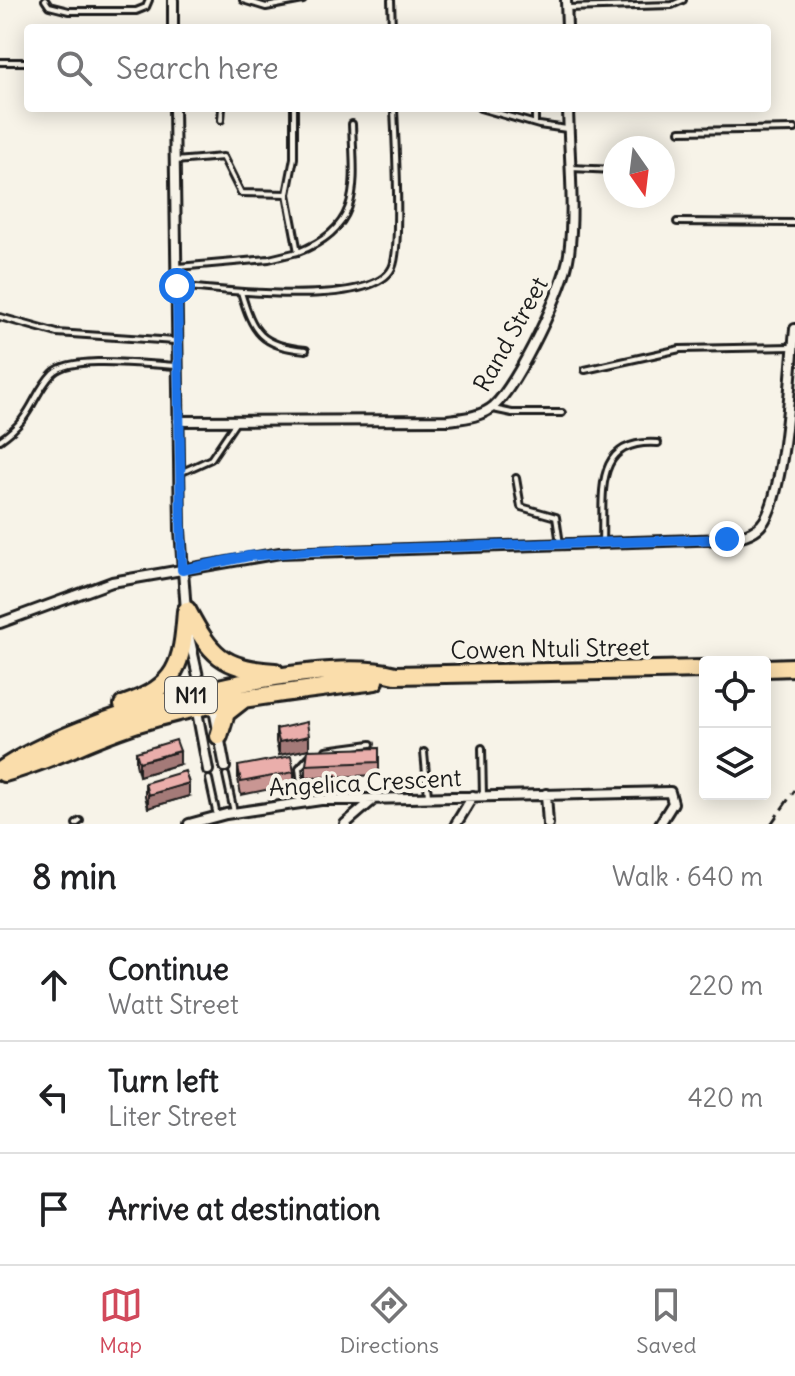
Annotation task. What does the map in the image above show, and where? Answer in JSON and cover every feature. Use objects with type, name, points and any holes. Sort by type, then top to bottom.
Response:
[{"type":"highway","points":[[186,610],[207,646],[219,658],[250,669],[307,675]]},
{"type":"highway","points":[[36,748],[73,726],[164,686],[183,656],[186,610]]},
{"type":"highway","points":[[771,668],[795,667]]},
{"type":"highway","name":"Cowen Ntuli Street","points":[[0,772],[133,725],[203,695],[252,695],[372,682],[396,675],[699,669]]},
{"type":"highway","name":"Cowen Ntuli Street","points":[[0,772],[36,748],[130,712],[307,675],[384,672],[396,675]]},
{"type":"highway","points":[[219,736],[226,713],[252,695]]},
{"type":"street","points":[[173,0],[173,24]]},
{"type":"street","points":[[566,4],[567,24]]},
{"type":"street","points":[[174,112],[182,570],[186,610],[203,695],[209,774]]},
{"type":"street","name":"Rand Street","points":[[178,421],[448,420],[480,415],[491,408],[508,385],[563,283],[570,251],[568,112]]},
{"type":"street","points":[[0,623],[112,582],[280,553],[727,539],[748,534],[762,525],[776,497],[795,329]]},
{"type":"street","points":[[203,695],[219,736],[226,771]]},
{"type":"street","name":"Angelica Crescent","points":[[189,824],[234,812],[303,802],[428,796],[670,792],[673,803],[660,824]]},
{"type":"street","points":[[546,794],[548,824]]},
{"type":"street","points":[[456,824],[478,796]]},
{"type":"street","points":[[345,824],[374,798]]},
{"type":"lane","points":[[45,0],[49,6],[69,11],[136,11],[146,7],[149,0]]},
{"type":"lane","points":[[243,0],[266,7],[303,0]]},
{"type":"lane","points":[[391,0],[392,24]]},
{"type":"lane","points":[[586,8],[587,0]]},
{"type":"lane","points":[[566,4],[586,8],[672,5],[683,0]]},
{"type":"lane","points":[[0,62],[24,62]]},
{"type":"lane","points":[[221,120],[222,112]]},
{"type":"lane","points":[[294,112],[294,158],[287,194],[298,252]]},
{"type":"lane","points":[[177,286],[282,294],[340,290],[372,283],[389,273],[396,243],[394,112]]},
{"type":"lane","points":[[494,112],[535,124],[568,129]]},
{"type":"lane","points":[[535,112],[535,124]]},
{"type":"lane","points":[[177,267],[269,259],[298,252],[331,235],[346,219],[352,185],[352,124]]},
{"type":"lane","points":[[680,131],[795,129]]},
{"type":"lane","points":[[175,161],[223,157],[241,193],[287,194]]},
{"type":"lane","points":[[569,168],[603,169]]},
{"type":"lane","points":[[677,222],[795,223]]},
{"type":"lane","points":[[241,292],[257,333],[275,345],[306,350]]},
{"type":"lane","points":[[0,317],[57,333],[178,341]]},
{"type":"lane","points":[[585,370],[670,350],[793,347]]},
{"type":"lane","points":[[0,440],[23,422],[54,373],[63,367],[123,363],[178,366]]},
{"type":"lane","points":[[491,408],[512,413],[562,413]]},
{"type":"lane","points":[[179,473],[211,459],[238,420]]},
{"type":"lane","points":[[602,542],[605,482],[611,458],[626,446],[658,443]]},
{"type":"lane","points":[[516,478],[521,507],[556,517],[560,544]]},
{"type":"lane","points":[[303,802],[299,768],[302,761],[315,753],[371,744]]},
{"type":"lane","points":[[478,796],[482,748]]},
{"type":"lane","points":[[424,752],[428,796]]},
{"type":"lane","points":[[226,771],[234,812]]},
{"type":"lane","points":[[209,774],[217,816]]},
{"type":"building","points":[[307,722],[309,736],[279,742],[276,729]]},
{"type":"building","points":[[176,740],[180,751],[139,762],[136,752]]},
{"type":"building","points":[[379,748],[379,762],[306,765],[308,750]]},
{"type":"building","points":[[291,756],[294,772],[241,782],[238,766]]},
{"type":"building","points":[[185,771],[189,783],[148,795],[145,783]]},
{"type":"railway","points":[[771,824],[795,790]]},
{"type":"route","points":[[177,286],[182,570],[249,556],[306,551],[727,539]]}]
